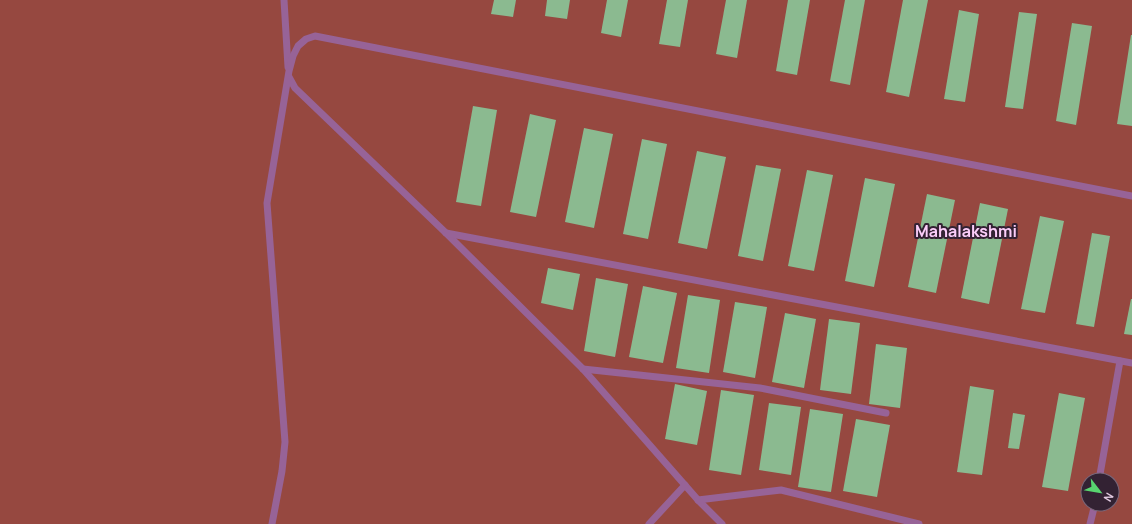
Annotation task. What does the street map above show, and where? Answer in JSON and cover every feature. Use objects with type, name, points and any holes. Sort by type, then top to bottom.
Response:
[{"type":"lane","points":[[284,0],[289,76],[295,88],[446,233],[582,369],[698,500],[722,524]]},
{"type":"lane","points":[[272,524],[282,471],[284,442],[267,203],[293,56],[298,46],[306,39],[315,36],[1132,196]]},
{"type":"lane","points":[[446,233],[1132,363]]},
{"type":"lane","points":[[1100,472],[1120,361]]},
{"type":"lane","points":[[582,369],[760,388],[886,413]]},
{"type":"lane","points":[[649,524],[685,485]]},
{"type":"lane","points":[[698,500],[781,490],[919,524]]},
{"type":"lane","points":[[1090,524],[1093,512]]},
{"type":"shaded area","points":[[0,0],[1132,0],[1132,524],[0,524]]},
{"type":"building","points":[[494,0],[516,0],[513,17],[491,14]]},
{"type":"building","points":[[547,0],[570,0],[567,19],[545,16]]},
{"type":"building","points":[[607,0],[628,0],[621,37],[601,33]]},
{"type":"building","points":[[667,0],[688,0],[680,47],[659,44]]},
{"type":"building","points":[[726,0],[747,0],[737,58],[716,54]]},
{"type":"building","points":[[788,0],[810,0],[797,75],[776,71]]},
{"type":"building","points":[[845,0],[865,0],[850,85],[830,81]]},
{"type":"building","points":[[903,0],[928,0],[909,97],[886,92]]},
{"type":"building","points":[[959,10],[979,14],[965,102],[944,99]]},
{"type":"building","points":[[1019,12],[1037,14],[1023,109],[1005,107]]},
{"type":"building","points":[[1072,23],[1092,26],[1076,125],[1056,121]]},
{"type":"building","points":[[1132,35],[1132,126],[1117,124]]},
{"type":"building","points":[[473,106],[497,110],[481,206],[456,202]]},
{"type":"building","points":[[530,114],[556,120],[536,217],[510,212]]},
{"type":"building","points":[[584,128],[613,134],[594,228],[565,222]]},
{"type":"building","points":[[642,139],[667,144],[648,239],[623,234]]},
{"type":"building","points":[[697,151],[726,157],[707,249],[678,243]]},
{"type":"building","points":[[756,165],[781,169],[763,261],[738,256]]},
{"type":"building","points":[[807,170],[833,175],[814,271],[788,266]]},
{"type":"building","points":[[865,178],[895,184],[874,287],[845,281]]},
{"type":"building","points":[[927,194],[955,200],[936,293],[908,287]]},
{"type":"building","points":[[980,203],[1008,209],[989,304],[961,298]]},
{"type":"building","points":[[1040,216],[1064,221],[1045,313],[1021,309]]},
{"type":"building","points":[[1092,233],[1110,236],[1094,327],[1076,324]]},
{"type":"building","points":[[548,268],[580,274],[573,310],[541,303]]},
{"type":"building","points":[[596,278],[628,284],[615,357],[584,351]]},
{"type":"building","points":[[643,286],[677,293],[663,363],[629,357]]},
{"type":"building","points":[[688,295],[720,300],[709,373],[676,368]]},
{"type":"building","points":[[1132,299],[1132,335],[1124,334]]},
{"type":"building","points":[[735,302],[767,307],[755,378],[723,372]]},
{"type":"building","points":[[785,313],[816,319],[804,388],[772,382]]},
{"type":"building","points":[[829,319],[860,323],[851,394],[820,390]]},
{"type":"building","points":[[876,344],[907,348],[900,408],[869,404]]},
{"type":"building","points":[[675,384],[707,391],[697,445],[665,439]]},
{"type":"building","points":[[970,386],[994,390],[982,475],[957,472]]},
{"type":"building","points":[[721,390],[754,395],[741,475],[709,470]]},
{"type":"building","points":[[1059,393],[1085,398],[1068,491],[1042,487]]},
{"type":"building","points":[[769,403],[801,407],[791,475],[759,470]]},
{"type":"building","points":[[810,409],[843,414],[831,492],[798,487]]},
{"type":"building","points":[[1013,413],[1025,415],[1019,449],[1008,448]]},
{"type":"building","points":[[856,419],[890,425],[877,497],[843,491]]},
{"type":"district","name":"Mahalakshmi","points":[[966,231]]}]
